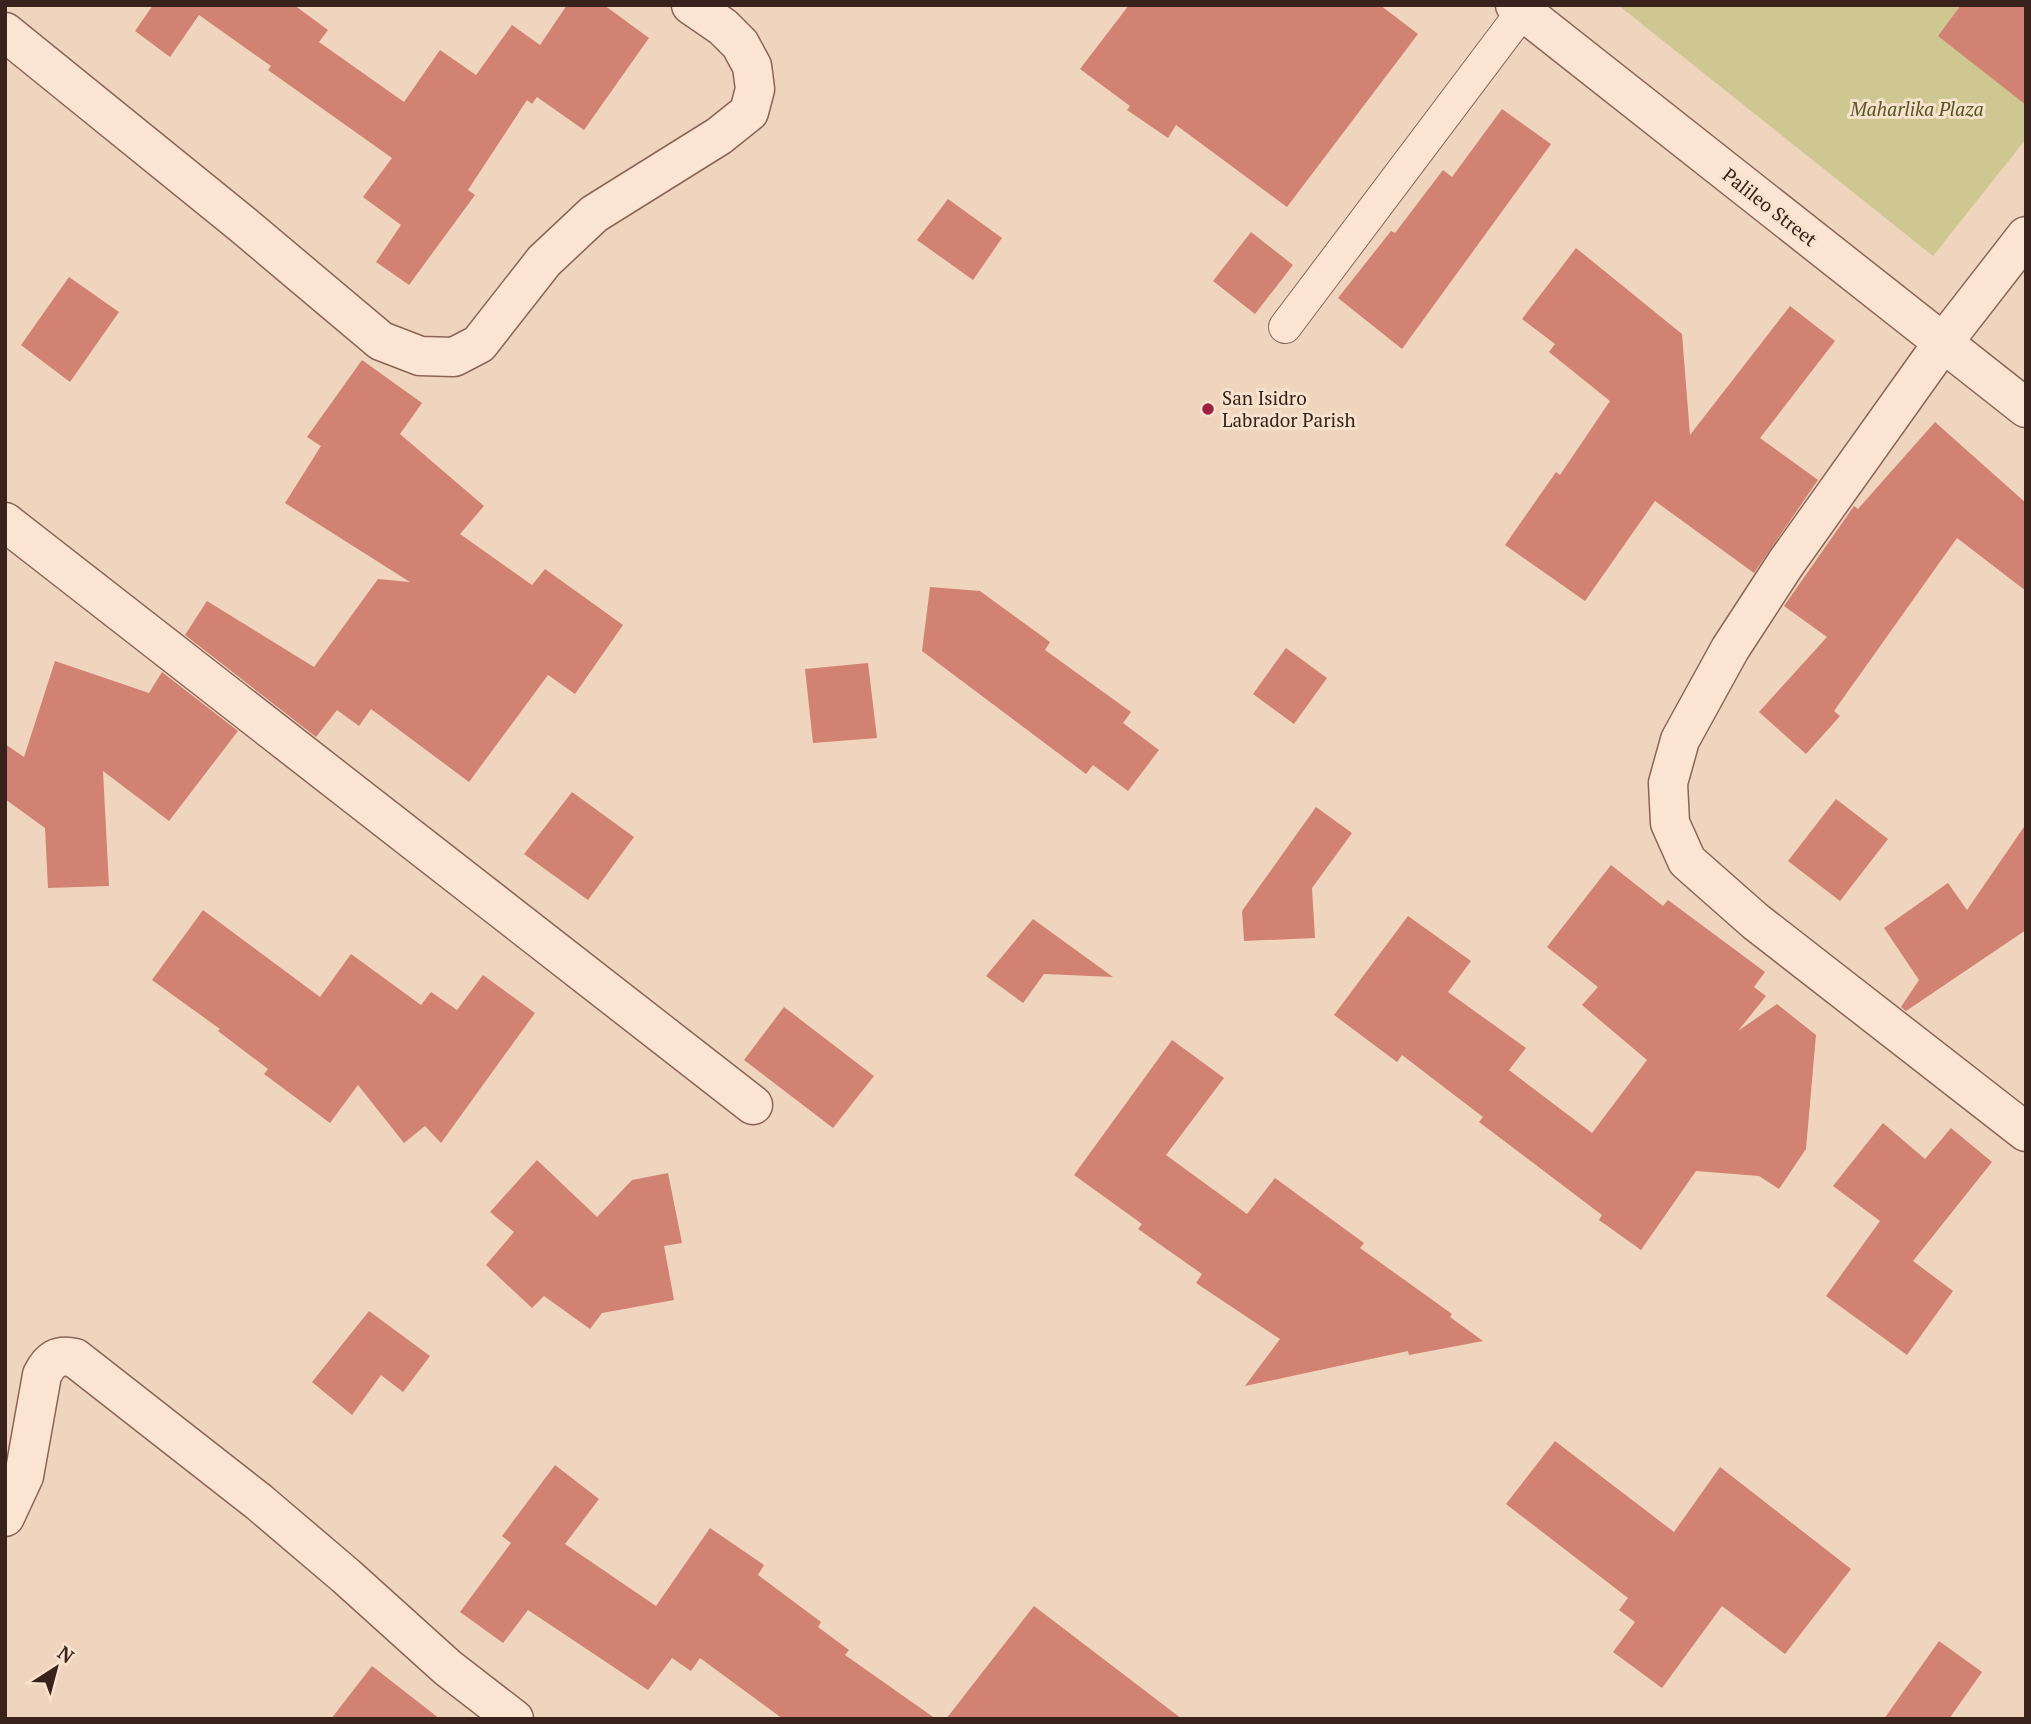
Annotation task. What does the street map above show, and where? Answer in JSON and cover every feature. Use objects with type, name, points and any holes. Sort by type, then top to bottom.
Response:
[{"type":"street","points":[[5,32],[242,224],[381,341],[420,356],[454,357],[480,344],[544,261],[594,214],[719,136],[748,113],[755,89],[752,66],[740,44],[723,27],[691,5]]},
{"type":"street","name":"Palileo Street","points":[[1519,8],[2026,408]]},
{"type":"street","points":[[2026,236],[1942,344],[1786,563],[1730,649],[1680,740],[1668,783],[1671,823],[1687,861],[1755,921],[2026,1132]]},
{"type":"street","points":[[5,522],[753,1105]]},
{"type":"street","points":[[5,1517],[24,1476],[42,1375],[54,1358],[75,1358],[258,1502],[346,1576],[448,1668],[514,1719]]},
{"type":"lane","points":[[1285,327],[1519,8]]},
{"type":"green space","name":"Maharlika Plaza","points":[[1618,5],[2026,5],[2026,139],[1933,256]]},
{"type":"building","points":[[153,5],[294,5],[328,30],[319,42],[404,102],[440,50],[476,75],[512,25],[540,45],[567,5],[604,5],[649,38],[584,130],[537,97],[532,104],[527,100],[468,190],[475,195],[409,285],[376,262],[401,225],[363,197],[392,158],[268,70],[271,66],[199,15],[170,57],[135,31]]},
{"type":"building","points":[[1129,5],[1380,5],[1418,34],[1287,207],[1176,125],[1168,138],[1127,110],[1130,106],[1080,69]]},
{"type":"building","points":[[1961,5],[2026,5],[2026,105],[1938,36]]},
{"type":"building","points":[[1502,109],[1551,144],[1402,349],[1338,298],[1391,231],[1395,233],[1443,170],[1452,177]]},
{"type":"building","points":[[948,199],[1002,238],[973,280],[917,240]]},
{"type":"building","points":[[1251,232],[1293,265],[1255,314],[1213,281]]},
{"type":"building","points":[[1576,248],[1682,334],[1690,435],[1790,306],[1835,341],[1760,438],[1818,480],[1754,573],[1655,501],[1585,601],[1505,545],[1556,472],[1560,475],[1610,401],[1549,352],[1555,344],[1522,319]]},
{"type":"building","points":[[69,277],[119,312],[70,382],[21,345]]},
{"type":"building","points":[[362,360],[422,403],[400,434],[484,506],[460,534],[532,585],[545,569],[623,625],[575,694],[548,675],[469,782],[371,709],[359,726],[337,710],[316,737],[185,635],[207,601],[314,667],[378,579],[410,582],[285,503],[321,446],[307,437]]},
{"type":"building","points":[[1935,422],[2026,503],[2026,591],[1957,538],[1834,711],[1840,716],[1806,754],[1759,712],[1827,637],[1784,606],[1854,506],[1858,509]]},
{"type":"building","points":[[930,587],[980,591],[1050,642],[1045,650],[1131,712],[1123,723],[1159,750],[1128,791],[1093,765],[1086,774],[922,651]]},
{"type":"building","points":[[1286,648],[1327,678],[1294,724],[1253,694]]},
{"type":"building","points":[[55,661],[149,693],[162,672],[238,731],[169,821],[103,771],[109,886],[48,888],[45,828],[5,799],[5,744],[24,757]]},
{"type":"building","points":[[868,663],[877,738],[813,743],[805,669]]},
{"type":"building","points":[[572,792],[634,837],[588,900],[524,854]]},
{"type":"building","points":[[1836,799],[1888,839],[1840,901],[1788,861]]},
{"type":"building","points":[[1316,807],[1352,833],[1312,888],[1315,938],[1244,941],[1242,911]]},
{"type":"building","points":[[2026,824],[2026,930],[1906,1011],[1901,1007],[1919,980],[1884,928],[1948,883],[1967,910]]},
{"type":"building","points":[[1611,865],[1663,906],[1668,900],[1765,972],[1754,987],[1766,996],[1738,1031],[1777,1004],[1816,1035],[1806,1149],[1779,1189],[1759,1176],[1696,1171],[1641,1250],[1599,1220],[1602,1215],[1479,1122],[1483,1117],[1402,1055],[1397,1062],[1334,1015],[1408,916],[1471,961],[1448,992],[1526,1048],[1509,1070],[1592,1133],[1647,1060],[1582,1005],[1598,987],[1547,947]]},
{"type":"building","points":[[203,910],[320,997],[351,954],[421,1005],[431,992],[457,1010],[483,975],[535,1013],[441,1143],[425,1126],[404,1143],[358,1085],[330,1123],[264,1074],[268,1069],[218,1031],[220,1029],[152,980]]},
{"type":"building","points":[[1033,919],[1113,977],[1044,974],[1023,1003],[986,976]]},
{"type":"building","points":[[784,1007],[874,1076],[833,1128],[744,1060]]},
{"type":"building","points":[[1172,1040],[1224,1078],[1166,1155],[1247,1214],[1275,1178],[1364,1243],[1360,1248],[1452,1314],[1450,1317],[1483,1341],[1409,1355],[1408,1351],[1245,1386],[1280,1339],[1196,1283],[1202,1274],[1138,1229],[1142,1224],[1074,1175]]},
{"type":"building","points":[[1883,1123],[1925,1159],[1951,1128],[1992,1162],[1913,1261],[1953,1291],[1907,1355],[1826,1296],[1880,1221],[1833,1186]]},
{"type":"building","points":[[537,1160],[597,1217],[632,1180],[668,1173],[682,1243],[664,1246],[674,1300],[602,1313],[590,1329],[544,1296],[532,1308],[486,1265],[514,1232],[490,1212]]},
{"type":"building","points":[[369,1311],[430,1356],[403,1392],[381,1375],[352,1415],[312,1382]]},
{"type":"building","points":[[1555,1441],[1674,1532],[1720,1467],[1851,1569],[1785,1654],[1722,1606],[1662,1688],[1613,1652],[1635,1622],[1619,1610],[1628,1598],[1506,1504]]},
{"type":"building","points":[[555,1465],[599,1499],[565,1544],[656,1606],[710,1528],[764,1565],[758,1575],[821,1622],[818,1627],[849,1650],[845,1655],[936,1719],[783,1719],[700,1658],[691,1671],[672,1658],[648,1690],[528,1610],[503,1643],[460,1612],[511,1543],[502,1536]]},
{"type":"building","points":[[1034,1606],[1182,1719],[946,1719]]},
{"type":"building","points":[[1939,1641],[1982,1672],[1949,1719],[1884,1719]]},
{"type":"building","points":[[372,1666],[440,1719],[331,1719]]},
{"type":"place","name":"San Isidro Labrador Parish","points":[[1208,409]]}]
